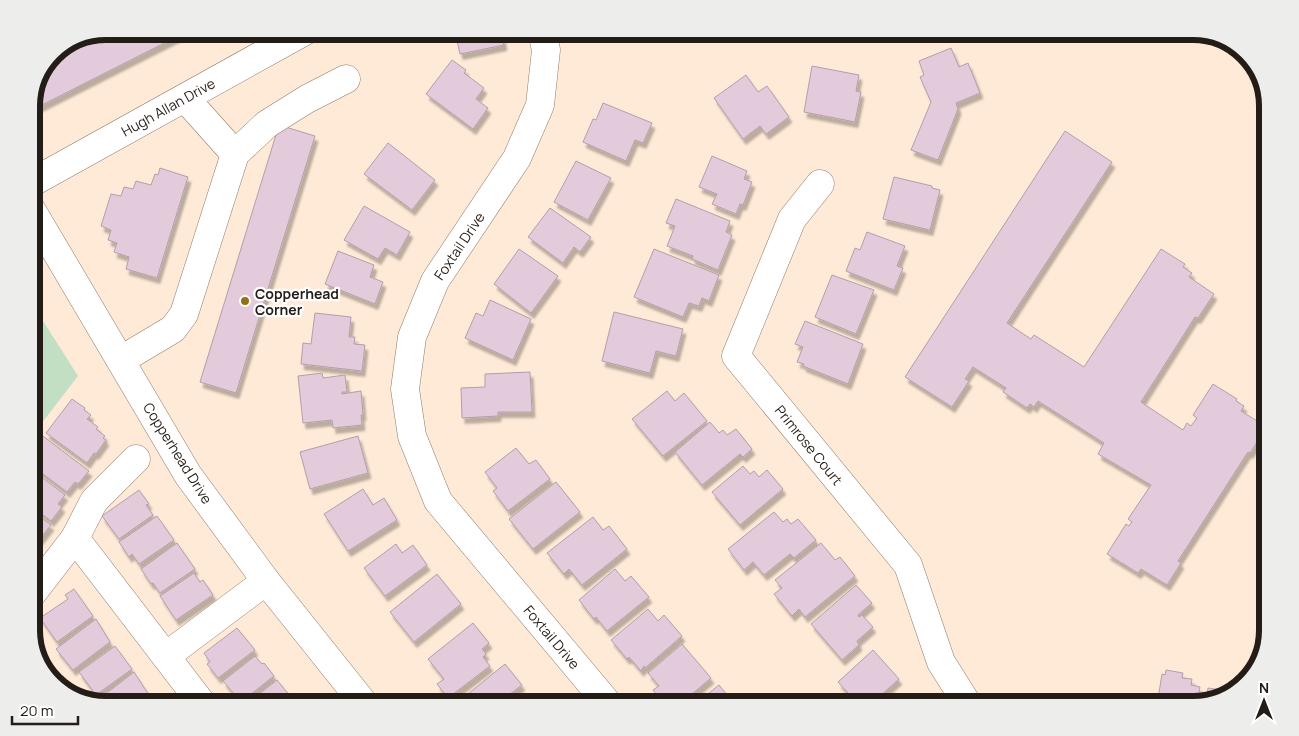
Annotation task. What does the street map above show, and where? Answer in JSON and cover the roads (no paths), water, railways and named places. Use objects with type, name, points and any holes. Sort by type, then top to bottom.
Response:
[{"type":"street","name":"Hugh Allan Drive","points":[[40,178],[289,40]]},
{"type":"street","name":"Foxtail Drive","points":[[544,40],[546,50],[540,105],[517,158],[434,281],[412,337],[405,389],[412,436],[438,501],[601,696]]},
{"type":"street","points":[[121,360],[173,329],[184,314],[235,154],[267,124],[307,99],[346,80]]},
{"type":"street","points":[[185,98],[235,154]]},
{"type":"street","name":"Primrose Court","points":[[820,184],[792,219],[736,356],[908,565],[941,662],[962,696]]},
{"type":"street","name":"Copperhead Drive","points":[[40,224],[188,475],[266,581],[359,696]]},
{"type":"street","points":[[40,583],[75,538],[94,501],[136,458]]},
{"type":"street","points":[[75,538],[196,696]]},
{"type":"street","points":[[166,656],[266,581]]},
{"type":"place","name":"Copperhead Corner","points":[[245,301]]}]
